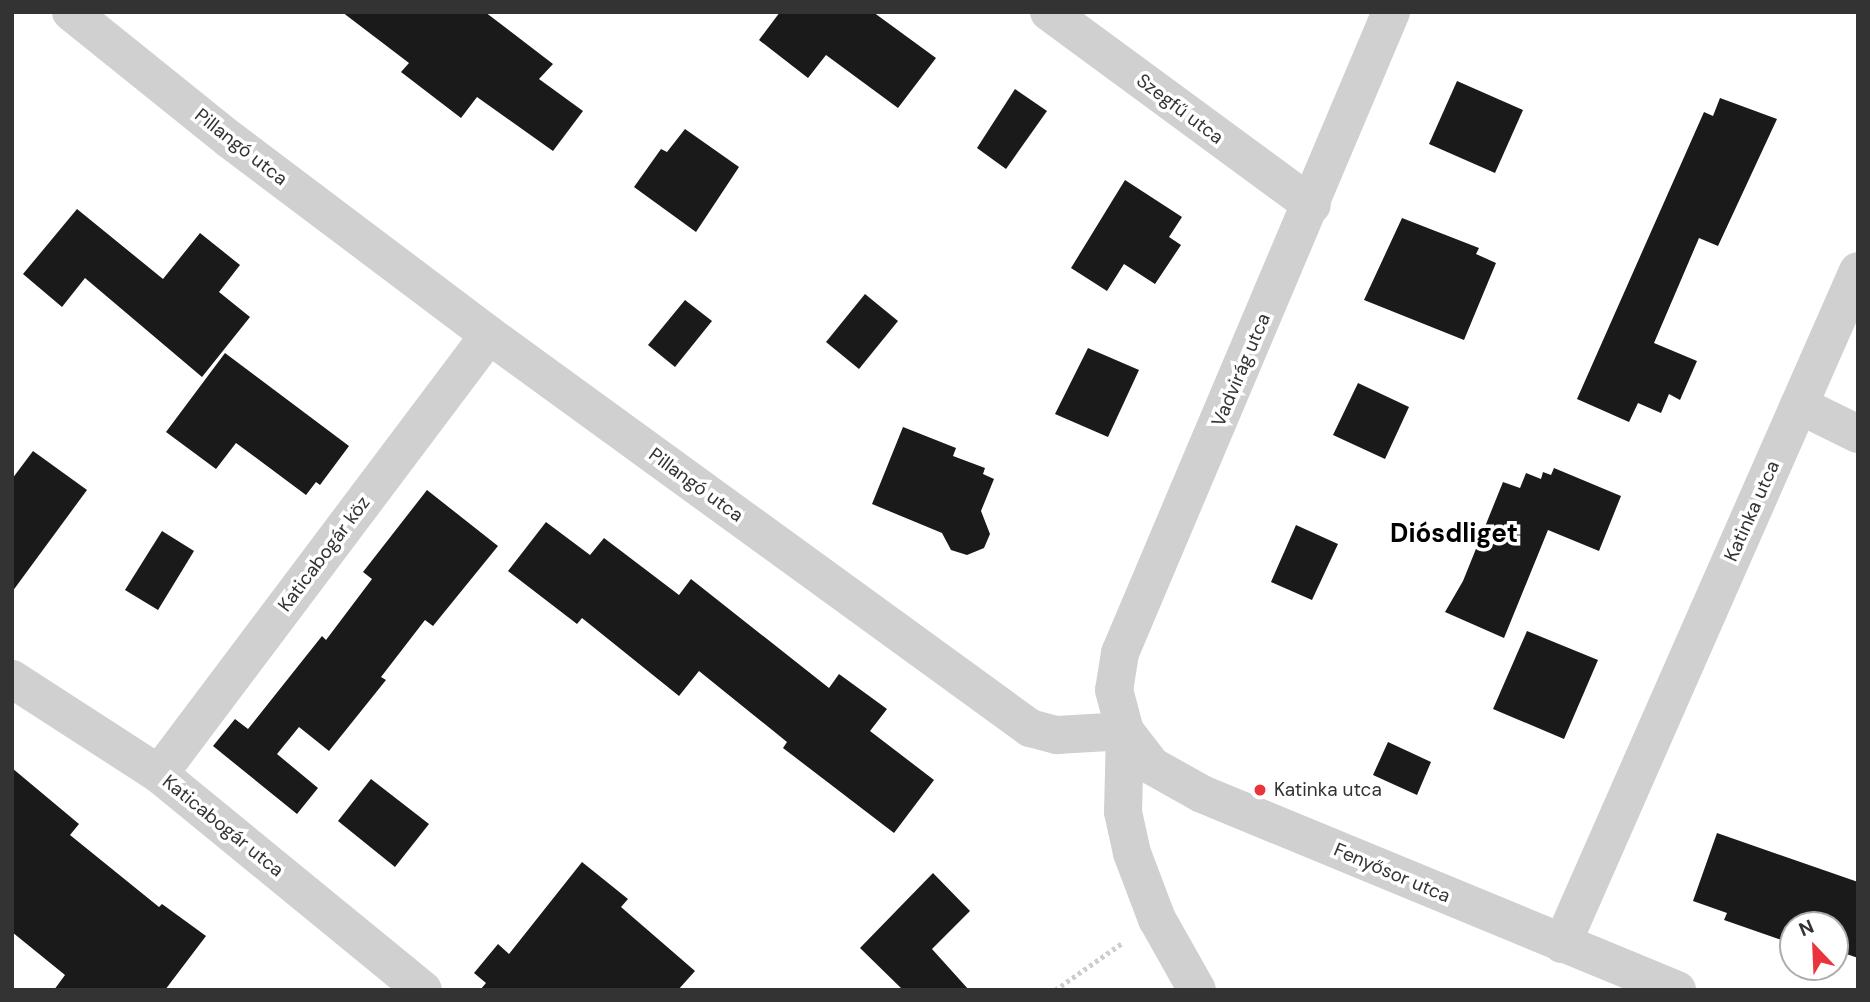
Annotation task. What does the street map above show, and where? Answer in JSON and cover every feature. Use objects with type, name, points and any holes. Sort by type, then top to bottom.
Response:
[{"type":"street","name":"Pillangó utca","points":[[71,12],[229,139],[489,335],[1030,728],[1056,734],[1125,731]]},
{"type":"street","name":"Szegfű utca","points":[[1049,12],[1312,205]]},
{"type":"street","name":"Vadvirág utca","points":[[1125,731],[1114,690],[1120,653],[1312,205],[1391,12]]},
{"type":"street","name":"Katinka utca","points":[[1562,944],[1858,271]]},
{"type":"street","name":"Katicabogár köz","points":[[159,774],[489,335]]},
{"type":"street","points":[[1799,405],[1858,434]]},
{"type":"street","name":"Katicabogár utca","points":[[12,679],[159,774],[423,990]]},
{"type":"street","points":[[1125,731],[1123,812],[1132,853],[1157,919],[1197,990]]},
{"type":"street","name":"Fenyősor utca","points":[[1125,731],[1152,766],[1202,794],[1676,990]]},
{"type":"path","points":[[1055,990],[1157,919]]},
{"type":"building","points":[[342,12],[485,12],[553,64],[539,79],[583,111],[553,151],[477,97],[461,118],[401,72],[409,63]]},
{"type":"building","points":[[780,12],[873,12],[936,58],[898,108],[826,55],[808,78],[759,40]]},
{"type":"building","points":[[1457,81],[1523,110],[1495,173],[1429,144]]},
{"type":"building","points":[[1015,89],[1047,111],[1006,169],[977,148]]},
{"type":"building","points":[[1720,98],[1777,119],[1718,246],[1699,238],[1654,343],[1697,361],[1680,400],[1669,394],[1661,413],[1638,403],[1629,422],[1577,399],[1704,112],[1713,116]]},
{"type":"building","points":[[685,129],[739,167],[696,232],[634,187],[661,149],[667,152]]},
{"type":"building","points":[[1125,180],[1182,217],[1169,237],[1181,245],[1155,284],[1124,264],[1107,291],[1071,268]]},
{"type":"building","points":[[77,209],[163,279],[200,233],[240,265],[219,292],[250,317],[202,377],[85,278],[62,307],[23,274]]},
{"type":"building","points":[[1402,218],[1479,248],[1476,254],[1496,263],[1464,340],[1364,300]]},
{"type":"building","points":[[865,294],[898,321],[859,369],[826,342]]},
{"type":"building","points":[[685,300],[712,321],[675,367],[648,345]]},
{"type":"building","points":[[1088,348],[1139,370],[1108,437],[1055,414]]},
{"type":"building","points":[[225,353],[349,446],[320,485],[316,482],[306,495],[236,443],[216,469],[166,432]]},
{"type":"building","points":[[1358,383],[1409,407],[1385,459],[1333,435]]},
{"type":"building","points":[[903,427],[956,448],[953,456],[985,468],[983,474],[994,479],[981,511],[990,534],[984,548],[967,555],[951,550],[942,533],[872,504]]},
{"type":"building","points":[[33,451],[87,490],[12,592],[12,479]]},
{"type":"building","points":[[1554,468],[1621,496],[1599,551],[1548,530],[1504,638],[1445,612],[1463,581],[1503,482],[1520,488],[1526,473],[1541,479],[1543,472],[1551,475]]},
{"type":"building","points":[[427,490],[498,546],[433,626],[425,620],[381,677],[386,680],[329,751],[299,727],[277,754],[318,788],[297,814],[213,746],[235,719],[248,729],[322,636],[326,640],[372,579],[363,572]]},
{"type":"building","points":[[546,522],[590,555],[604,538],[679,595],[691,579],[829,688],[839,674],[887,709],[870,731],[934,780],[894,833],[783,748],[787,742],[699,671],[679,696],[582,618],[577,624],[508,571]]},
{"type":"building","points":[[1296,525],[1338,544],[1312,600],[1271,582]]},
{"type":"building","points":[[162,531],[194,551],[158,610],[125,590]]},
{"type":"building","points":[[1527,631],[1598,660],[1564,739],[1493,709]]},
{"type":"building","points":[[1388,742],[1431,762],[1417,795],[1373,775]]},
{"type":"building","points":[[12,768],[79,824],[70,835],[159,907],[162,904],[206,936],[165,990],[54,990],[65,975],[12,932]]},
{"type":"building","points":[[371,779],[429,824],[395,867],[338,821]]},
{"type":"building","points":[[1717,833],[1858,882],[1858,958],[1849,955],[1849,911],[1779,911],[1779,939],[1724,920],[1727,913],[1693,901]]},
{"type":"building","points":[[582,862],[628,899],[621,907],[695,971],[678,990],[480,990],[486,983],[474,973],[498,944],[509,954]]},
{"type":"building","points":[[933,873],[970,911],[932,949],[969,990],[903,990],[860,948]]},
{"type":"place","name":"Katinka utca","points":[[1260,790]]},
{"type":"district","name":"Diósdliget","points":[[1454,534]]}]
